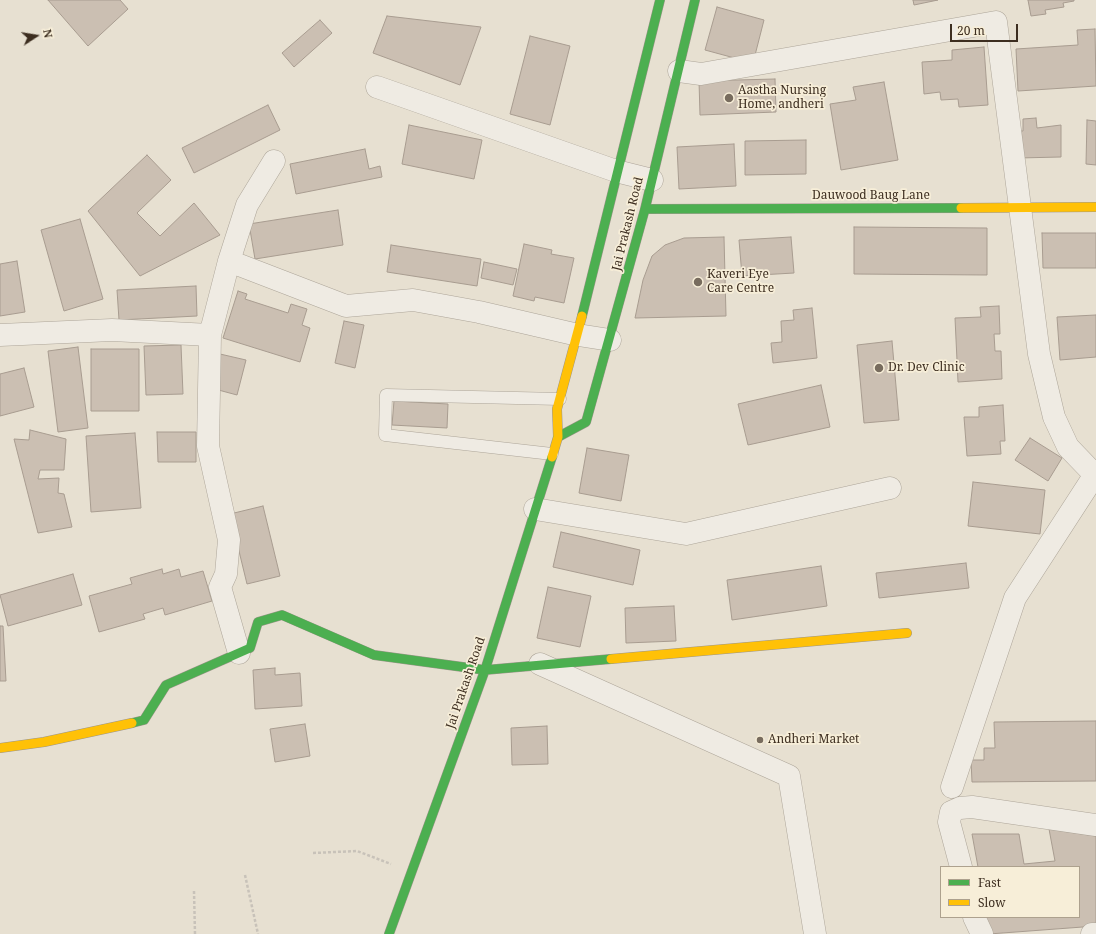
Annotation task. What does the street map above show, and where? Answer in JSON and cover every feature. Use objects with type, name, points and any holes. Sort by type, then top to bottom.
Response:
[{"type":"main road","name":"Jai Prakash Road","points":[[389,934],[485,670],[558,437],[557,410],[578,335],[660,0]]},
{"type":"main road","name":"Jai Prakash Road","points":[[558,437],[586,422],[610,340],[645,209],[695,0]]},
{"type":"main road","name":"Dauwood Baug Lane","points":[[645,209],[1096,207]]},
{"type":"main road","points":[[0,748],[44,742],[144,720],[166,685],[250,648],[258,622],[282,615],[374,655],[485,670],[907,633]]},
{"type":"street","points":[[679,71],[701,74],[996,22],[1022,207],[1040,354],[1054,417],[1068,447],[1095,474],[1015,598],[952,787]]},
{"type":"street","points":[[377,87],[619,171],[652,180]]},
{"type":"street","points":[[239,653],[220,587],[226,574],[229,540],[208,446],[210,335],[229,260],[247,205],[274,161]]},
{"type":"street","points":[[229,260],[346,306],[413,300],[479,312],[578,335],[610,340]]},
{"type":"street","points":[[0,336],[112,330],[210,335]]},
{"type":"street","points":[[535,509],[686,534],[890,488]]},
{"type":"street","points":[[540,664],[789,776],[814,934]]},
{"type":"street","points":[[961,866],[949,822],[951,812],[960,808],[972,807],[1096,825]]},
{"type":"street","points":[[974,918],[982,934]]},
{"type":"lane","points":[[552,454],[385,435],[386,394],[560,399]]},
{"type":"path","points":[[313,853],[357,851],[397,866]]},
{"type":"path","points":[[245,875],[258,934]]},
{"type":"path","points":[[194,891],[195,934]]},
{"type":"building","points":[[48,0],[120,0],[128,9],[88,46]]},
{"type":"building","points":[[913,0],[938,0],[914,5]]},
{"type":"building","points":[[1028,0],[1074,1],[1063,3],[1064,7],[1045,10],[1046,14],[1031,16]]},
{"type":"building","points":[[717,7],[764,20],[753,63],[705,50]]},
{"type":"building","points":[[387,16],[481,27],[460,85],[373,53]]},
{"type":"building","points":[[320,20],[332,33],[294,67],[282,53]]},
{"type":"building","points":[[1095,29],[1096,86],[1018,91],[1016,49],[1078,45],[1077,30]]},
{"type":"building","points":[[530,36],[570,46],[550,125],[510,114]]},
{"type":"building","points":[[984,47],[988,105],[959,107],[958,99],[941,100],[940,92],[924,94],[922,62],[952,60],[952,50]]},
{"type":"building","points":[[775,79],[776,112],[700,115],[699,81]]},
{"type":"building","points":[[884,82],[898,160],[841,170],[830,104],[856,100],[853,87]]},
{"type":"building","points":[[268,105],[280,130],[194,173],[182,148]]},
{"type":"building","points":[[1036,118],[1037,128],[1061,125],[1061,157],[1018,158],[1017,131],[1023,131],[1023,119]]},
{"type":"building","points":[[1087,120],[1096,121],[1096,165],[1086,164]]},
{"type":"building","points":[[409,125],[482,140],[474,179],[402,164]]},
{"type":"building","points":[[806,140],[806,174],[745,175],[745,141]]},
{"type":"building","points":[[734,144],[736,186],[679,189],[677,147]]},
{"type":"building","points":[[365,149],[369,169],[380,166],[382,177],[296,194],[290,164]]},
{"type":"building","points":[[147,155],[171,180],[137,213],[160,236],[194,203],[220,235],[140,276],[88,211]]},
{"type":"building","points":[[338,210],[343,245],[255,259],[249,224]]},
{"type":"building","points":[[80,219],[103,299],[64,311],[41,230]]},
{"type":"building","points":[[854,227],[987,228],[987,275],[854,274]]},
{"type":"building","points":[[1042,233],[1096,233],[1096,268],[1043,268]]},
{"type":"building","points":[[724,237],[726,316],[635,318],[643,280],[652,256],[665,245],[684,238]]},
{"type":"building","points":[[791,237],[794,273],[742,276],[739,240]]},
{"type":"building","points":[[524,244],[552,250],[551,254],[574,258],[564,303],[535,297],[534,301],[513,296]]},
{"type":"building","points":[[391,245],[481,259],[477,286],[387,272]]},
{"type":"building","points":[[17,261],[25,312],[0,316],[0,264]]},
{"type":"building","points":[[484,262],[517,269],[513,285],[481,278]]},
{"type":"building","points":[[196,286],[197,316],[119,320],[117,290]]},
{"type":"building","points":[[238,291],[247,294],[245,299],[288,313],[291,304],[307,309],[302,325],[310,328],[300,362],[223,338]]},
{"type":"building","points":[[999,306],[1000,334],[994,334],[995,351],[1001,351],[1002,379],[958,382],[955,318],[981,317],[980,307]]},
{"type":"building","points":[[812,308],[817,358],[773,363],[771,343],[782,342],[781,321],[794,320],[793,310]]},
{"type":"building","points":[[1096,315],[1096,357],[1060,360],[1057,317]]},
{"type":"building","points":[[344,321],[364,325],[355,368],[335,363]]},
{"type":"building","points":[[892,341],[899,420],[864,423],[857,345]]},
{"type":"building","points":[[181,345],[183,394],[146,395],[144,346]]},
{"type":"building","points":[[78,347],[88,428],[58,432],[48,351]]},
{"type":"building","points":[[91,349],[139,349],[139,411],[91,411]]},
{"type":"building","points":[[220,354],[246,360],[237,395],[211,388]]},
{"type":"building","points":[[24,368],[34,407],[0,416],[0,374]]},
{"type":"building","points":[[821,385],[830,427],[748,445],[738,404]]},
{"type":"building","points":[[394,401],[448,404],[447,428],[392,425]]},
{"type":"building","points":[[1003,405],[1005,441],[1000,441],[1001,454],[967,456],[964,417],[979,417],[979,407]]},
{"type":"building","points":[[30,430],[66,439],[64,470],[40,470],[38,479],[59,478],[58,493],[64,494],[72,527],[38,533],[14,439],[29,440]]},
{"type":"building","points":[[157,432],[196,432],[196,462],[158,462]]},
{"type":"building","points":[[135,433],[141,508],[91,512],[86,436]]},
{"type":"building","points":[[1030,438],[1062,458],[1048,481],[1015,460]]},
{"type":"building","points":[[587,448],[629,455],[621,501],[579,493]]},
{"type":"building","points":[[973,482],[1045,490],[1040,534],[968,526]]},
{"type":"building","points":[[263,506],[280,576],[247,584],[230,514]]},
{"type":"building","points":[[561,532],[640,550],[633,585],[553,567]]},
{"type":"building","points":[[966,563],[969,588],[879,598],[876,573]]},
{"type":"building","points":[[821,566],[827,606],[732,620],[727,580]]},
{"type":"building","points":[[162,569],[163,574],[179,569],[181,577],[203,571],[212,601],[165,615],[163,608],[143,614],[145,619],[99,632],[89,596],[132,584],[130,578]]},
{"type":"building","points":[[73,574],[82,605],[8,626],[0,595]]},
{"type":"building","points":[[548,587],[591,596],[580,647],[537,638]]},
{"type":"building","points":[[674,606],[676,641],[626,643],[625,608]]},
{"type":"building","points":[[0,626],[3,626],[6,681],[0,681]]},
{"type":"building","points":[[275,668],[275,675],[300,673],[302,706],[255,709],[253,670]]},
{"type":"building","points":[[1096,721],[1096,781],[972,782],[971,760],[984,760],[984,748],[995,748],[994,722]]},
{"type":"building","points":[[305,724],[310,756],[275,762],[270,729]]},
{"type":"building","points":[[547,726],[548,764],[512,765],[511,728]]},
{"type":"building","points":[[1049,829],[1096,836],[1096,926],[989,934],[986,918],[1080,918],[1080,866],[978,866],[972,834],[1019,834],[1024,864],[1055,861]]},
{"type":"traffic: fast","points":[[582,316],[660,0]]},
{"type":"traffic: fast","points":[[558,437],[586,422],[645,209],[695,0]]},
{"type":"traffic: fast","points":[[645,209],[961,208]]},
{"type":"traffic: fast","points":[[389,934],[485,670],[552,457]]},
{"type":"traffic: fast","points":[[132,723],[144,720],[166,685],[250,648],[258,622],[282,615],[374,655],[485,670],[611,659]]},
{"type":"traffic: slow","points":[[961,208],[1096,207]]},
{"type":"traffic: slow","points":[[552,457],[558,437],[557,409],[582,316]]},
{"type":"traffic: slow","points":[[611,659],[907,633]]},
{"type":"traffic: slow","points":[[0,748],[44,742],[132,723]]},
{"type":"place","name":"Aastha Nursing Home, andheri","points":[[729,98]]},
{"type":"place","name":"Kaveri Eye Care Centre","points":[[698,282]]},
{"type":"place","name":"Dr. Dev Clinic","points":[[879,368]]},
{"type":"place","name":"Andheri Market","points":[[760,740]]}]
